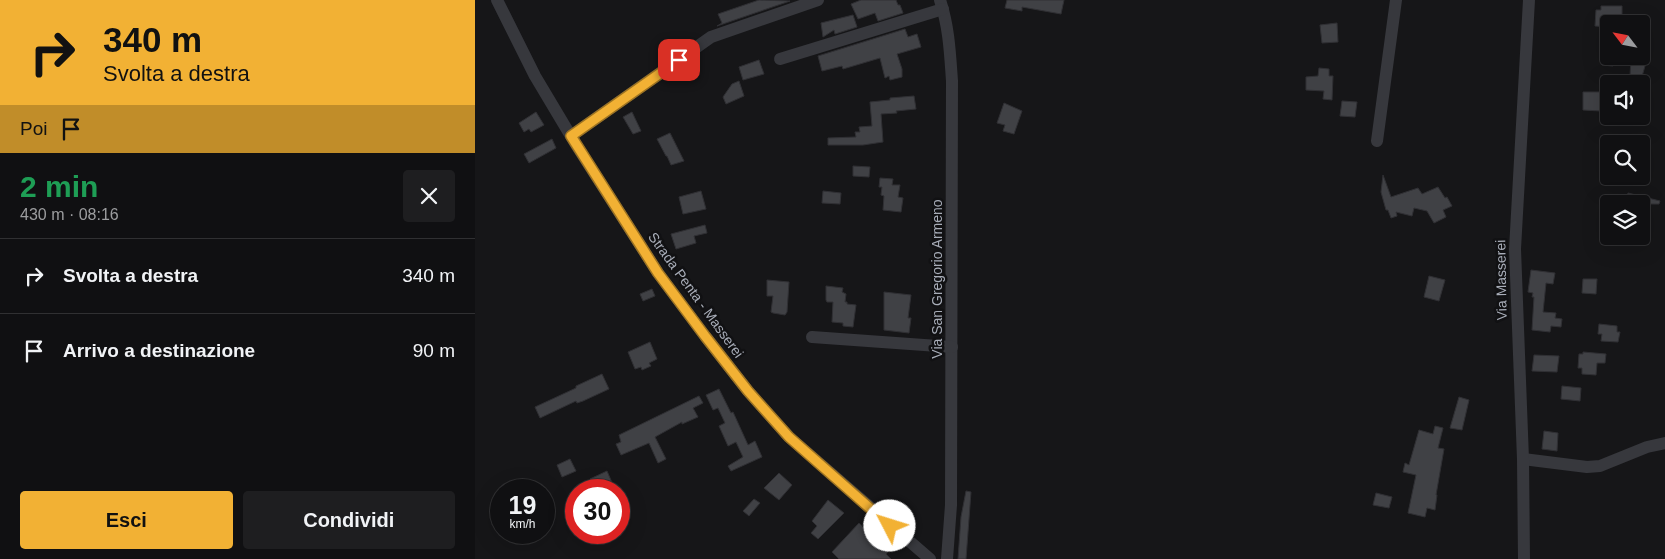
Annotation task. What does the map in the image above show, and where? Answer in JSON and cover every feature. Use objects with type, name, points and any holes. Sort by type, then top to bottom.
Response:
[{"type":"street","name":"Strada Penta - Masserei","points":[[497,0],[535,76],[571,136],[658,273],[705,336],[748,391],[789,437],[930,559]]},
{"type":"street","points":[[571,136],[711,37],[818,0]]},
{"type":"street","points":[[1377,141],[1396,0]]},
{"type":"street","name":"Via Masserei","points":[[1524,559],[1523,459],[1515,249],[1529,0]]},
{"type":"street","points":[[781,59],[942,4]]},
{"type":"street","name":"Via San Gregorio Armeno","points":[[942,4],[949,32],[952,81],[951,505],[947,559]]},
{"type":"street","points":[[812,337],[952,347]]},
{"type":"street","points":[[1523,459],[1587,467],[1600,466],[1647,447],[1665,443]]},
{"type":"building","points":[[759,0],[790,1],[717,26],[722,23],[718,14]]},
{"type":"building","points":[[861,0],[896,0],[903,13],[878,21],[875,13],[858,19],[851,4]]},
{"type":"building","points":[[1007,0],[1064,0],[1061,14],[1022,7],[1022,11],[1005,8]]},
{"type":"building","points":[[1601,6],[1622,6],[1622,15],[1600,15],[1600,26],[1595,26],[1596,10],[1601,10]]},
{"type":"building","points":[[853,15],[857,27],[835,34],[834,30],[823,37],[821,23]]},
{"type":"building","points":[[1337,23],[1338,42],[1322,43],[1320,25]]},
{"type":"building","points":[[905,29],[908,37],[917,34],[921,47],[897,54],[902,69],[902,77],[890,80],[889,76],[885,78],[880,58],[843,69],[842,66],[822,71],[818,56]]},
{"type":"building","points":[[759,60],[764,74],[743,80],[739,67]]},
{"type":"building","points":[[1631,65],[1645,65],[1642,75],[1630,75]]},
{"type":"building","points":[[1319,68],[1329,69],[1329,76],[1333,76],[1332,100],[1323,99],[1324,91],[1306,90],[1306,77],[1318,76]]},
{"type":"building","points":[[739,81],[744,96],[726,104],[723,97],[732,84]]},
{"type":"building","points":[[1583,92],[1600,92],[1600,111],[1583,110]]},
{"type":"building","points":[[914,96],[916,109],[881,114],[883,142],[863,145],[828,145],[828,138],[856,137],[855,132],[860,132],[859,127],[872,126],[870,102]]},
{"type":"building","points":[[1342,101],[1357,102],[1355,117],[1340,116]]},
{"type":"building","points":[[1004,103],[1022,111],[1014,134],[1003,131],[1005,125],[997,123]]},
{"type":"building","points":[[536,112],[544,125],[531,132],[529,129],[524,132],[519,123]]},
{"type":"building","points":[[632,112],[641,131],[633,134],[623,117]]},
{"type":"building","points":[[670,133],[684,161],[671,165],[657,139]]},
{"type":"building","points":[[552,139],[556,148],[529,163],[524,154]]},
{"type":"building","points":[[853,166],[870,167],[869,177],[853,176]]},
{"type":"building","points":[[1383,175],[1391,197],[1418,188],[1422,194],[1438,187],[1452,206],[1443,210],[1446,217],[1434,223],[1427,211],[1414,208],[1412,216],[1396,212],[1397,216],[1391,218],[1388,210],[1386,210],[1381,192]]},
{"type":"building","points":[[880,178],[893,179],[892,185],[900,185],[898,197],[903,198],[901,212],[883,210],[884,196],[881,195],[882,187],[879,187]]},
{"type":"building","points":[[701,191],[706,209],[683,214],[679,197]]},
{"type":"building","points":[[823,191],[841,193],[840,204],[822,203]]},
{"type":"building","points":[[1650,198],[1660,201],[1659,204],[1650,204]]},
{"type":"building","points":[[705,225],[707,233],[694,236],[696,243],[676,249],[671,234]]},
{"type":"building","points":[[1531,270],[1555,273],[1553,284],[1546,283],[1543,312],[1556,313],[1555,318],[1562,319],[1561,327],[1551,326],[1550,332],[1532,330],[1534,297],[1532,297],[1533,293],[1528,292]]},
{"type":"building","points":[[1429,276],[1445,280],[1439,301],[1424,297]]},
{"type":"building","points":[[1583,279],[1597,279],[1596,294],[1582,293]]},
{"type":"building","points":[[767,280],[789,282],[787,312],[785,315],[771,312],[773,296],[767,296]]},
{"type":"building","points":[[826,286],[843,288],[842,292],[846,294],[845,302],[856,305],[853,327],[843,326],[843,323],[832,322],[833,302],[827,302],[826,300]]},
{"type":"building","points":[[652,289],[655,296],[643,301],[640,294]]},
{"type":"building","points":[[884,292],[911,295],[908,318],[911,318],[909,333],[884,330]]},
{"type":"building","points":[[1599,324],[1617,326],[1617,332],[1620,332],[1618,342],[1601,341],[1602,334],[1598,334]]},
{"type":"building","points":[[650,342],[657,359],[649,363],[651,366],[642,370],[641,367],[635,369],[628,352]]},
{"type":"building","points":[[1583,352],[1606,354],[1605,363],[1597,363],[1596,375],[1582,374],[1582,368],[1578,368],[1579,354],[1583,354]]},
{"type":"building","points":[[1534,355],[1559,356],[1557,372],[1532,371]]},
{"type":"building","points":[[602,374],[609,389],[583,401],[577,403],[576,401],[540,418],[535,407]]},
{"type":"building","points":[[1562,386],[1581,388],[1580,401],[1561,399]]},
{"type":"building","points":[[719,389],[731,413],[733,412],[748,445],[755,441],[762,457],[731,471],[728,466],[743,457],[736,442],[728,446],[719,426],[725,423],[718,408],[713,410],[706,395]]},
{"type":"building","points":[[699,396],[703,403],[693,408],[698,417],[682,424],[682,422],[655,437],[666,459],[658,463],[649,443],[621,455],[616,444],[621,442],[619,435]]},
{"type":"building","points":[[1459,397],[1469,400],[1462,430],[1450,428]]},
{"type":"building","points":[[1435,426],[1443,428],[1438,448],[1444,449],[1435,510],[1427,508],[1425,517],[1408,513],[1416,475],[1403,472],[1405,463],[1409,465],[1419,430],[1433,434]]},
{"type":"building","points":[[1544,431],[1558,433],[1557,451],[1542,449]]},
{"type":"building","points":[[570,459],[576,471],[562,477],[557,465]]},
{"type":"building","points":[[607,471],[610,479],[590,479]]},
{"type":"building","points":[[779,473],[792,485],[779,500],[764,488]]},
{"type":"building","points":[[966,491],[971,492],[966,559],[958,559],[961,517]]},
{"type":"building","points":[[1376,493],[1392,497],[1389,508],[1373,505]]},
{"type":"building","points":[[754,499],[760,503],[749,516],[743,511]]},
{"type":"building","points":[[828,500],[844,513],[818,539],[811,533],[817,526],[812,521]]},
{"type":"building","points":[[859,523],[889,551],[886,554],[891,559],[839,559],[832,552]]},
{"type":"route","points":[[679,60],[571,136],[658,273],[748,391],[789,437],[890,526]]}]
